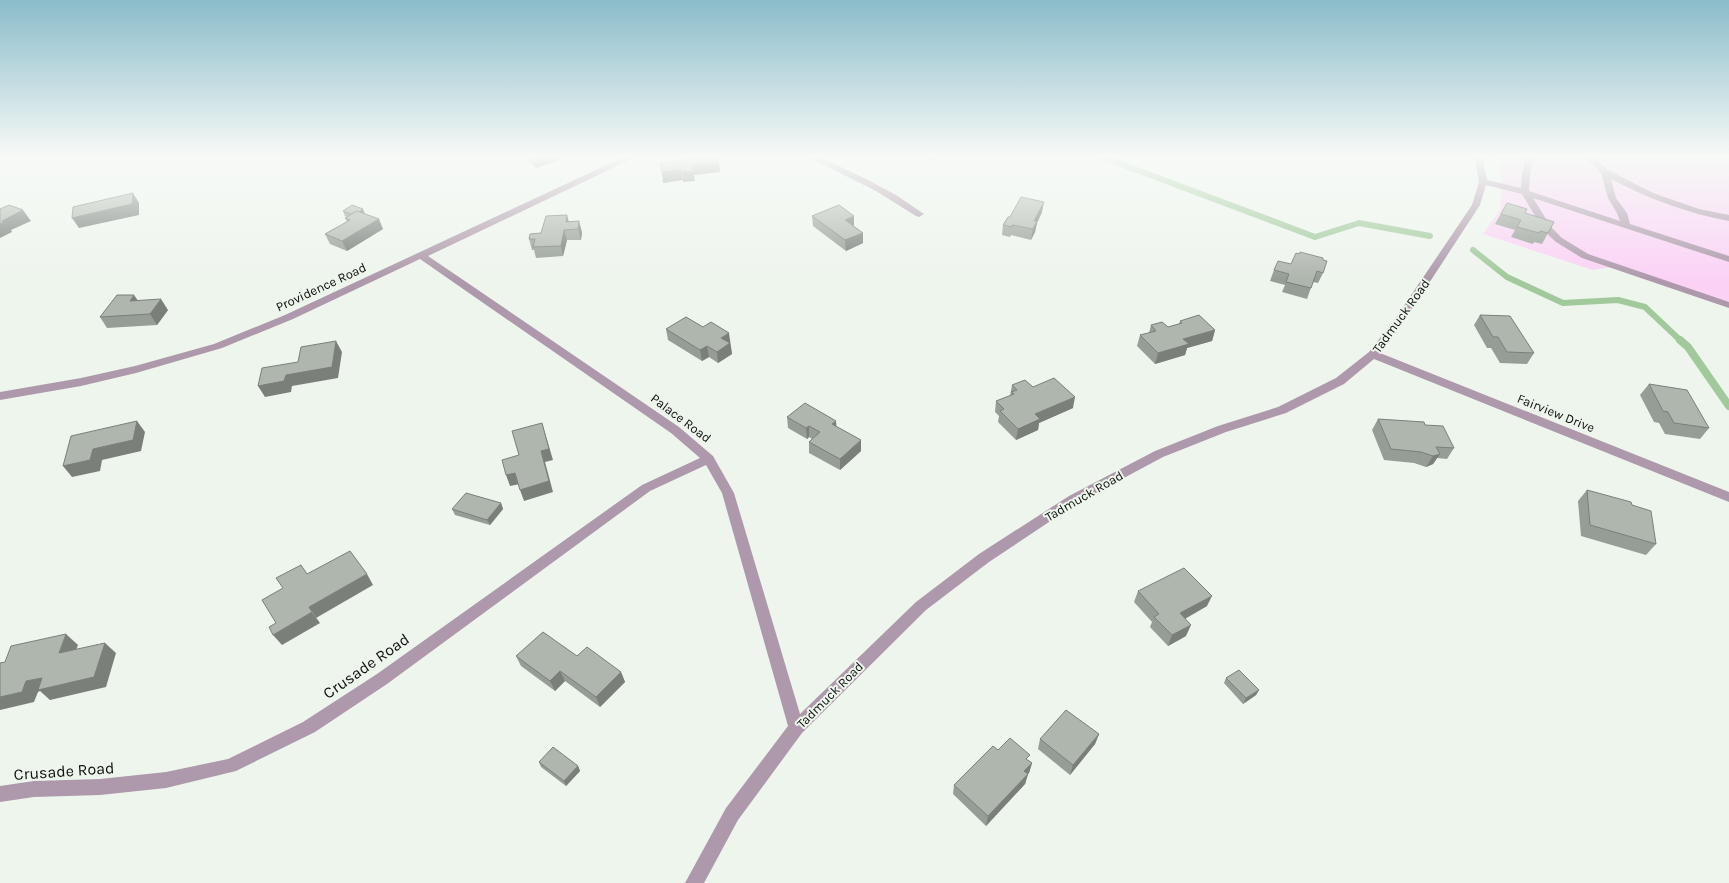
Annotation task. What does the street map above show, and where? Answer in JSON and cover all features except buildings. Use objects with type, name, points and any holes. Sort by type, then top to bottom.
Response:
[{"type":"street","name":"Providence Road","points":[[0,396],[101,377],[218,346],[289,317],[547,196]]},
{"type":"street","points":[[893,196],[919,214]]},
{"type":"street","name":"Tadmuck Road","points":[[694,883],[732,814],[796,728],[921,606],[984,558],[1074,499],[1160,454],[1222,429],[1282,410],[1340,381],[1373,354],[1399,321],[1459,233],[1476,205],[1479,196]]},
{"type":"street","points":[[1528,196],[1547,229],[1558,240],[1575,251],[1606,264],[1729,305]]},
{"type":"street","points":[[1537,196],[1729,259]]},
{"type":"street","points":[[1612,196],[1622,213],[1626,226]]},
{"type":"street","points":[[1653,196],[1680,207],[1705,214],[1729,218]]},
{"type":"street","name":"Palace Road","points":[[420,255],[675,430],[709,459],[728,493],[796,728]]},
{"type":"street","name":"Fairview Drive","points":[[1373,354],[1729,497]]},
{"type":"street","name":"Crusade Road","points":[[0,794],[34,789],[100,787],[166,780],[230,766],[309,727],[382,678],[646,488],[709,459]]},
{"type":"shaded area","points":[[1501,196],[1729,196],[1729,307],[1611,267],[1593,270],[1483,234],[1500,210]]},
{"type":"waterway","points":[[1207,196],[1315,237],[1359,223],[1430,236]]},
{"type":"waterway","points":[[1473,250],[1507,277],[1563,303],[1618,300],[1645,307],[1681,341]]},
{"type":"waterway","points":[[1680,340],[1688,347],[1729,406]]}]
